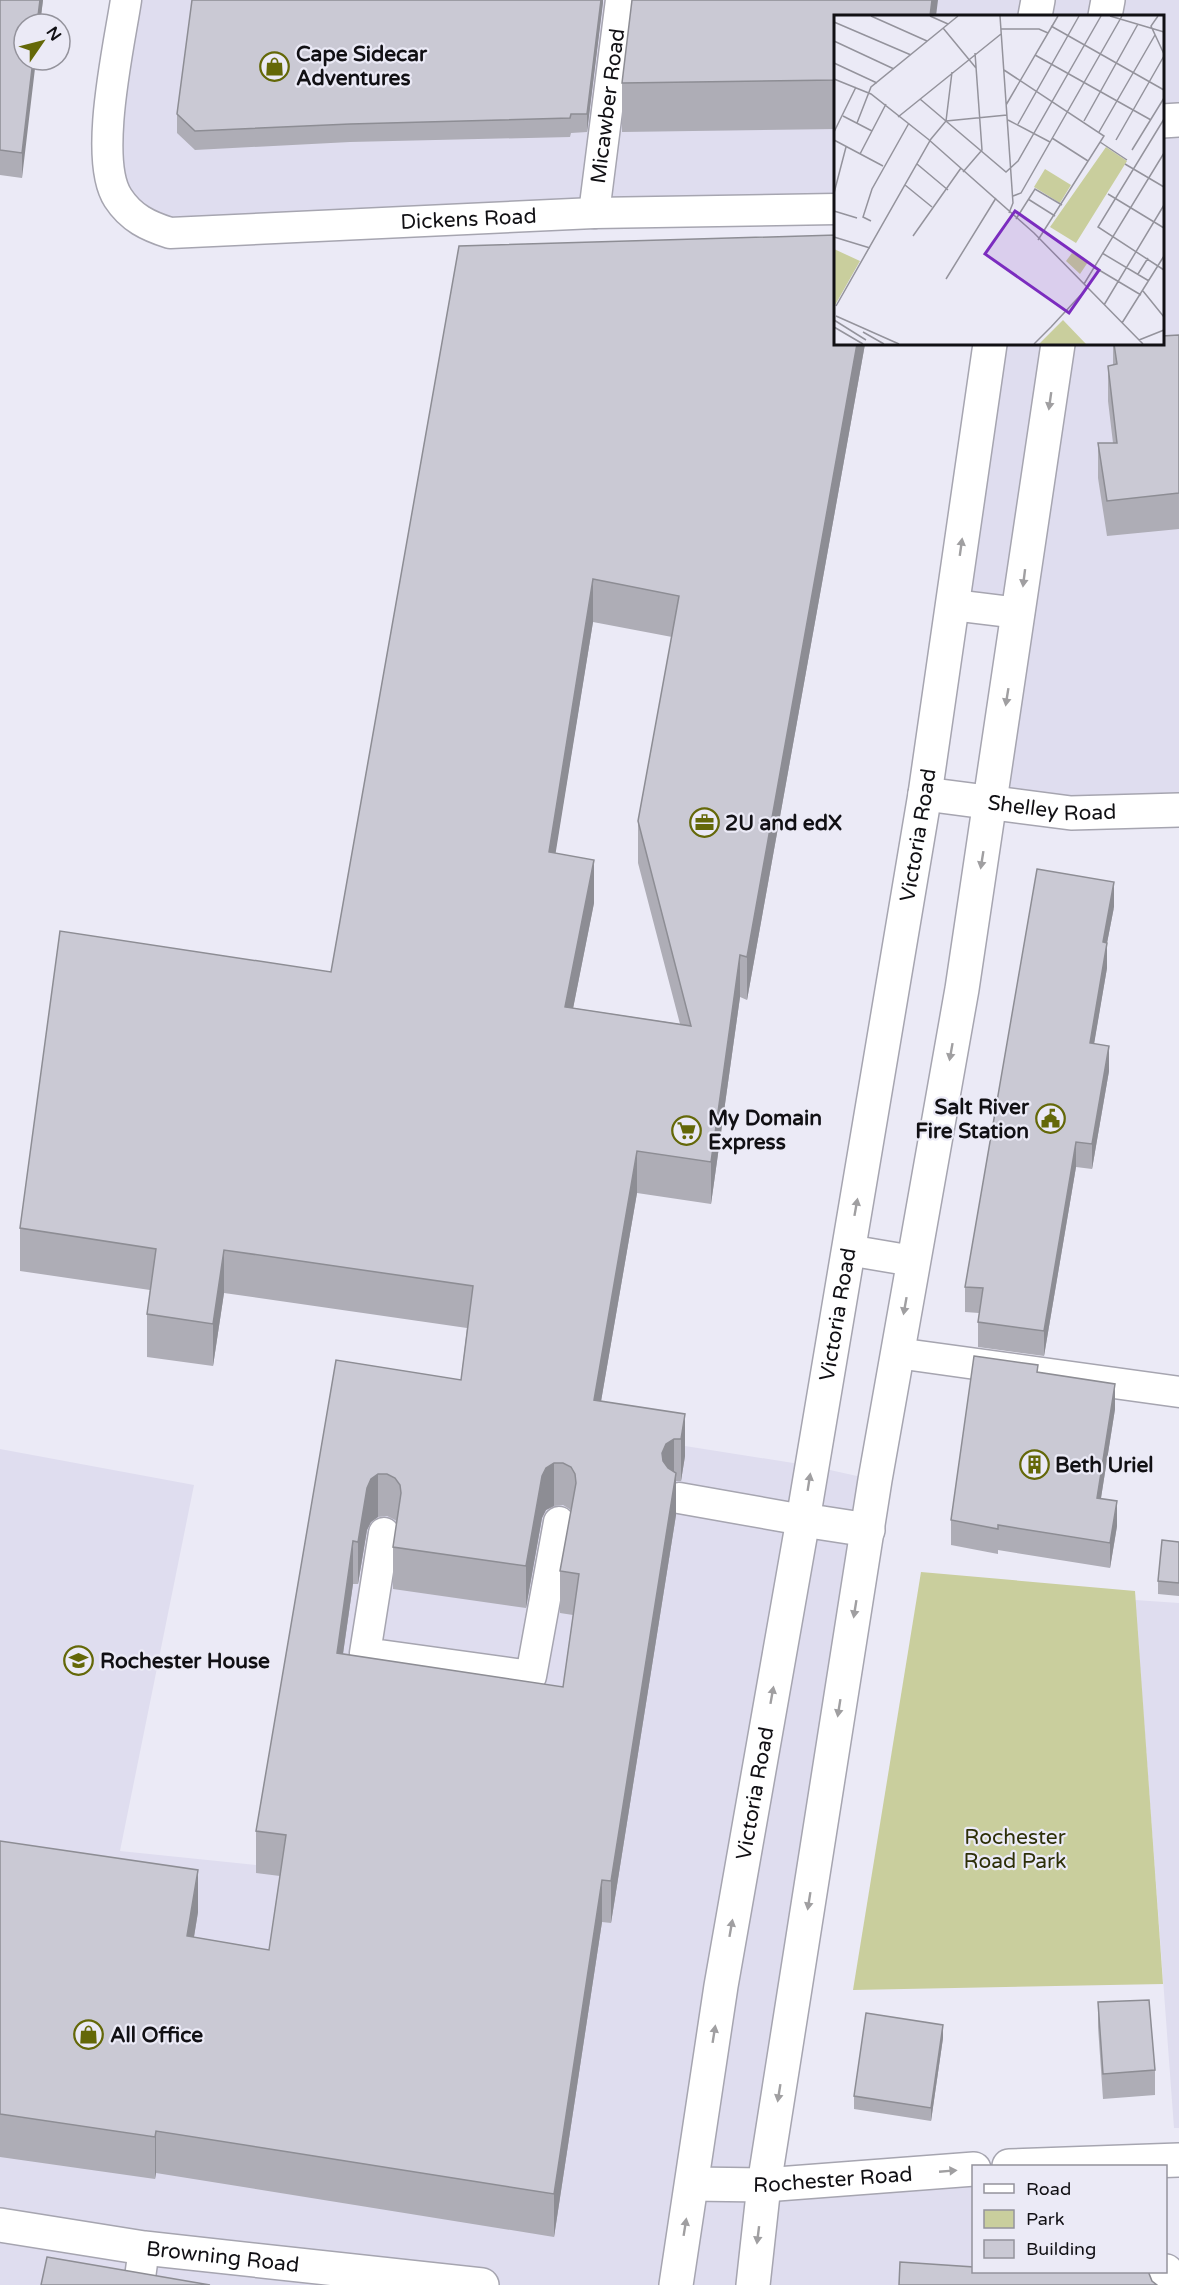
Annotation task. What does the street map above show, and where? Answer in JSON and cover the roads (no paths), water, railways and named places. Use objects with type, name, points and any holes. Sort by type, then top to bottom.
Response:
[{"type":"main road","points":[[1035,15],[1038,0]]},
{"type":"main road","points":[[1105,15],[1108,0]]},
{"type":"main road","points":[[1164,121],[1179,120]]},
{"type":"main road","name":"Victoria Road","points":[[676,2285],[721,1986],[803,1520],[925,794],[990,345]]},
{"type":"main road","points":[[753,2285],[764,2185],[868,1530],[960,1001],[1058,345]]},
{"type":"main road","name":"Shelley Road","points":[[925,794],[1071,813],[1179,810]]},
{"type":"main road","points":[[803,1520],[868,1530]]},
{"type":"main road","points":[[1061,2165],[1165,2163]]},
{"type":"main road","name":"Rochester Road","points":[[692,2184],[764,2185],[972,2169]]},
{"type":"main road","name":"Browning Road","points":[[0,2225],[144,2248],[482,2285]]},
{"type":"lane","name":"Dickens Road","points":[[126,0],[106,134],[109,171],[117,196],[129,212],[146,225],[170,232],[594,213],[834,209]]},
{"type":"lane","name":"Micawber Road","points":[[594,213],[621,0]]},
{"type":"lane","points":[[953,605],[1019,613]]},
{"type":"lane","points":[[848,1250],[913,1261]]},
{"type":"lane","points":[[897,1353],[1179,1392]]},
{"type":"lane","points":[[679,1498],[803,1520]]},
{"type":"lane","points":[[384,1533],[365,1653],[531,1676],[559,1522]]},
{"type":"lane","points":[[139,2285],[144,2248]]},
{"type":"place","name":"Cape Sidecar Adventures","points":[[275,66]]},
{"type":"place","name":"2U and edX","points":[[704,823]]},
{"type":"place","name":"Salt River Fire Station","points":[[1050,1119]]},
{"type":"place","name":"My Domain Express","points":[[687,1130]]},
{"type":"place","name":"Beth Uriel","points":[[1034,1465]]},
{"type":"place","name":"Rochester House","points":[[79,1661]]},
{"type":"place","name":"All Office","points":[[89,2035]]},
{"type":"park label","name":"Rochester Road Park","points":[[1015,1849]]}]
